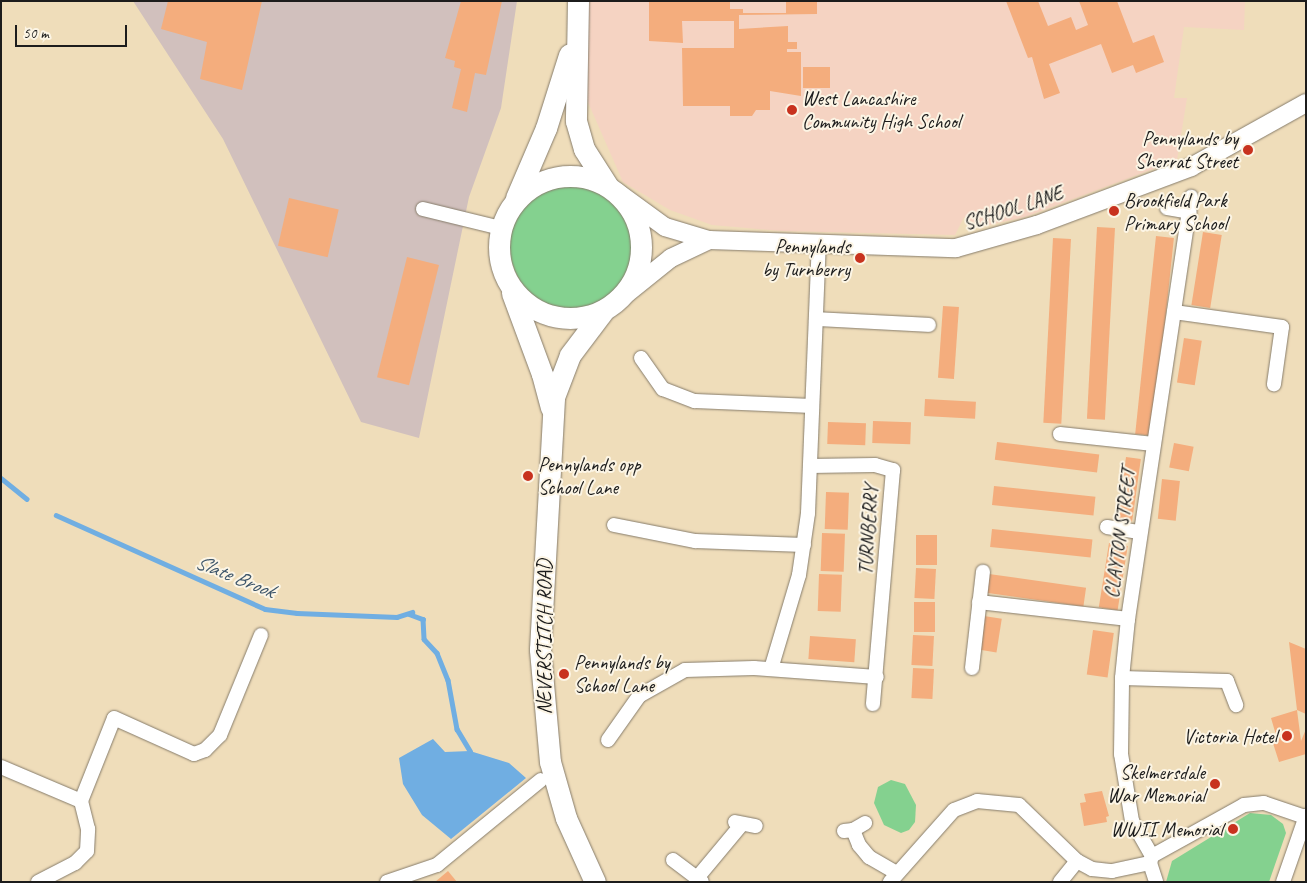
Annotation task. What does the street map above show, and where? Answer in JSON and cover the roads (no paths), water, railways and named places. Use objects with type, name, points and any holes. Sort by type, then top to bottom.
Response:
[{"type":"main road","points":[[576,28],[546,128],[501,228],[498,248],[501,267],[509,285],[523,302],[542,313],[556,317],[584,318],[612,305],[634,280],[642,257],[641,233],[632,211],[612,189],[584,149],[578,129],[576,28],[578,1]]},
{"type":"main road","points":[[514,202],[529,188],[547,179],[568,175],[588,177],[612,189]]},
{"type":"main road","name":"NEVERSTITCH ROAD","points":[[509,285],[542,374],[552,413]]},
{"type":"main road","name":"NEVERSTITCH ROAD","points":[[595,882],[566,818],[550,762],[545,726],[540,649],[552,413],[558,383],[570,355],[612,305]]},
{"type":"street","name":"SCHOOL LANE","points":[[612,189],[664,227],[710,240],[934,250],[980,243],[1191,167],[1306,103]]},
{"type":"street","name":"CLAYTON STREET","points":[[1156,882],[1151,859],[1138,837],[1130,811],[1121,754],[1122,678],[1140,532],[1191,197]]},
{"type":"street","points":[[1167,208],[1190,212]]},
{"type":"street","points":[[424,209],[501,228]]},
{"type":"street","name":"SCHOOL LANE","points":[[612,305],[671,258],[710,240]]},
{"type":"street","points":[[771,669],[804,545],[810,466],[819,244]]},
{"type":"street","points":[[1174,312],[1282,327],[1274,384]]},
{"type":"street","points":[[816,319],[930,325]]},
{"type":"street","points":[[641,358],[664,389],[694,401],[812,406]]},
{"type":"street","points":[[1060,434],[1153,444]]},
{"type":"street","name":"TURNBERRY","points":[[810,466],[876,465],[893,470],[877,677],[873,704]]},
{"type":"street","points":[[614,524],[695,541],[804,545]]},
{"type":"street","points":[[1107,528],[1140,532]]},
{"type":"street","points":[[972,668],[983,572]]},
{"type":"street","points":[[979,602],[1128,619]]},
{"type":"street","points":[[38,882],[75,863],[87,851],[88,829],[81,801],[114,718],[194,754],[205,750],[220,735],[261,635]]},
{"type":"street","points":[[608,740],[639,696],[685,670],[771,669],[877,677]]},
{"type":"street","points":[[1122,678],[1226,681],[1236,705]]},
{"type":"street","points":[[1,767],[81,801]]},
{"type":"street","points":[[387,882],[437,865],[541,780]]},
{"type":"street","points":[[854,828],[859,845],[869,857],[894,877],[954,810],[977,801],[1019,805],[1077,861],[1102,871],[1151,859],[1244,805],[1264,803],[1306,816],[1283,882]]},
{"type":"street","points":[[673,860],[700,880],[738,823],[756,826]]},
{"type":"street","points":[[1060,882],[1077,861]]},
{"type":"water","points":[[433,739],[445,752],[470,751],[509,763],[526,778],[451,839],[422,815],[403,784],[399,758]]},
{"type":"waterway","name":"Slate Brook","points":[[1,478],[27,499]]},
{"type":"waterway","name":"Slate Brook","points":[[56,515],[265,609],[297,613],[397,617],[412,612]]},
{"type":"waterway","points":[[409,614],[423,619],[424,639],[437,653],[448,680],[457,729],[470,751]]},
{"type":"place","name":"West Lancashire Community High School","points":[[792,110]]},
{"type":"place","name":"Pennylands by Sherrat Street","points":[[1248,150]]},
{"type":"place","name":"Brookfield Park Primary School","points":[[1114,211]]},
{"type":"place","name":"Pennylands by Turnberry","points":[[860,258]]},
{"type":"place","name":"Pennylands opp School Lane","points":[[528,476]]},
{"type":"place","name":"Pennylands by School Lane","points":[[564,674]]},
{"type":"place","name":"Victoria Hotel","points":[[1287,736]]},
{"type":"place","name":"Skelmersdale War Memorial","points":[[1215,784]]},
{"type":"place","name":"WWII Memorial","points":[[1233,829]]}]
